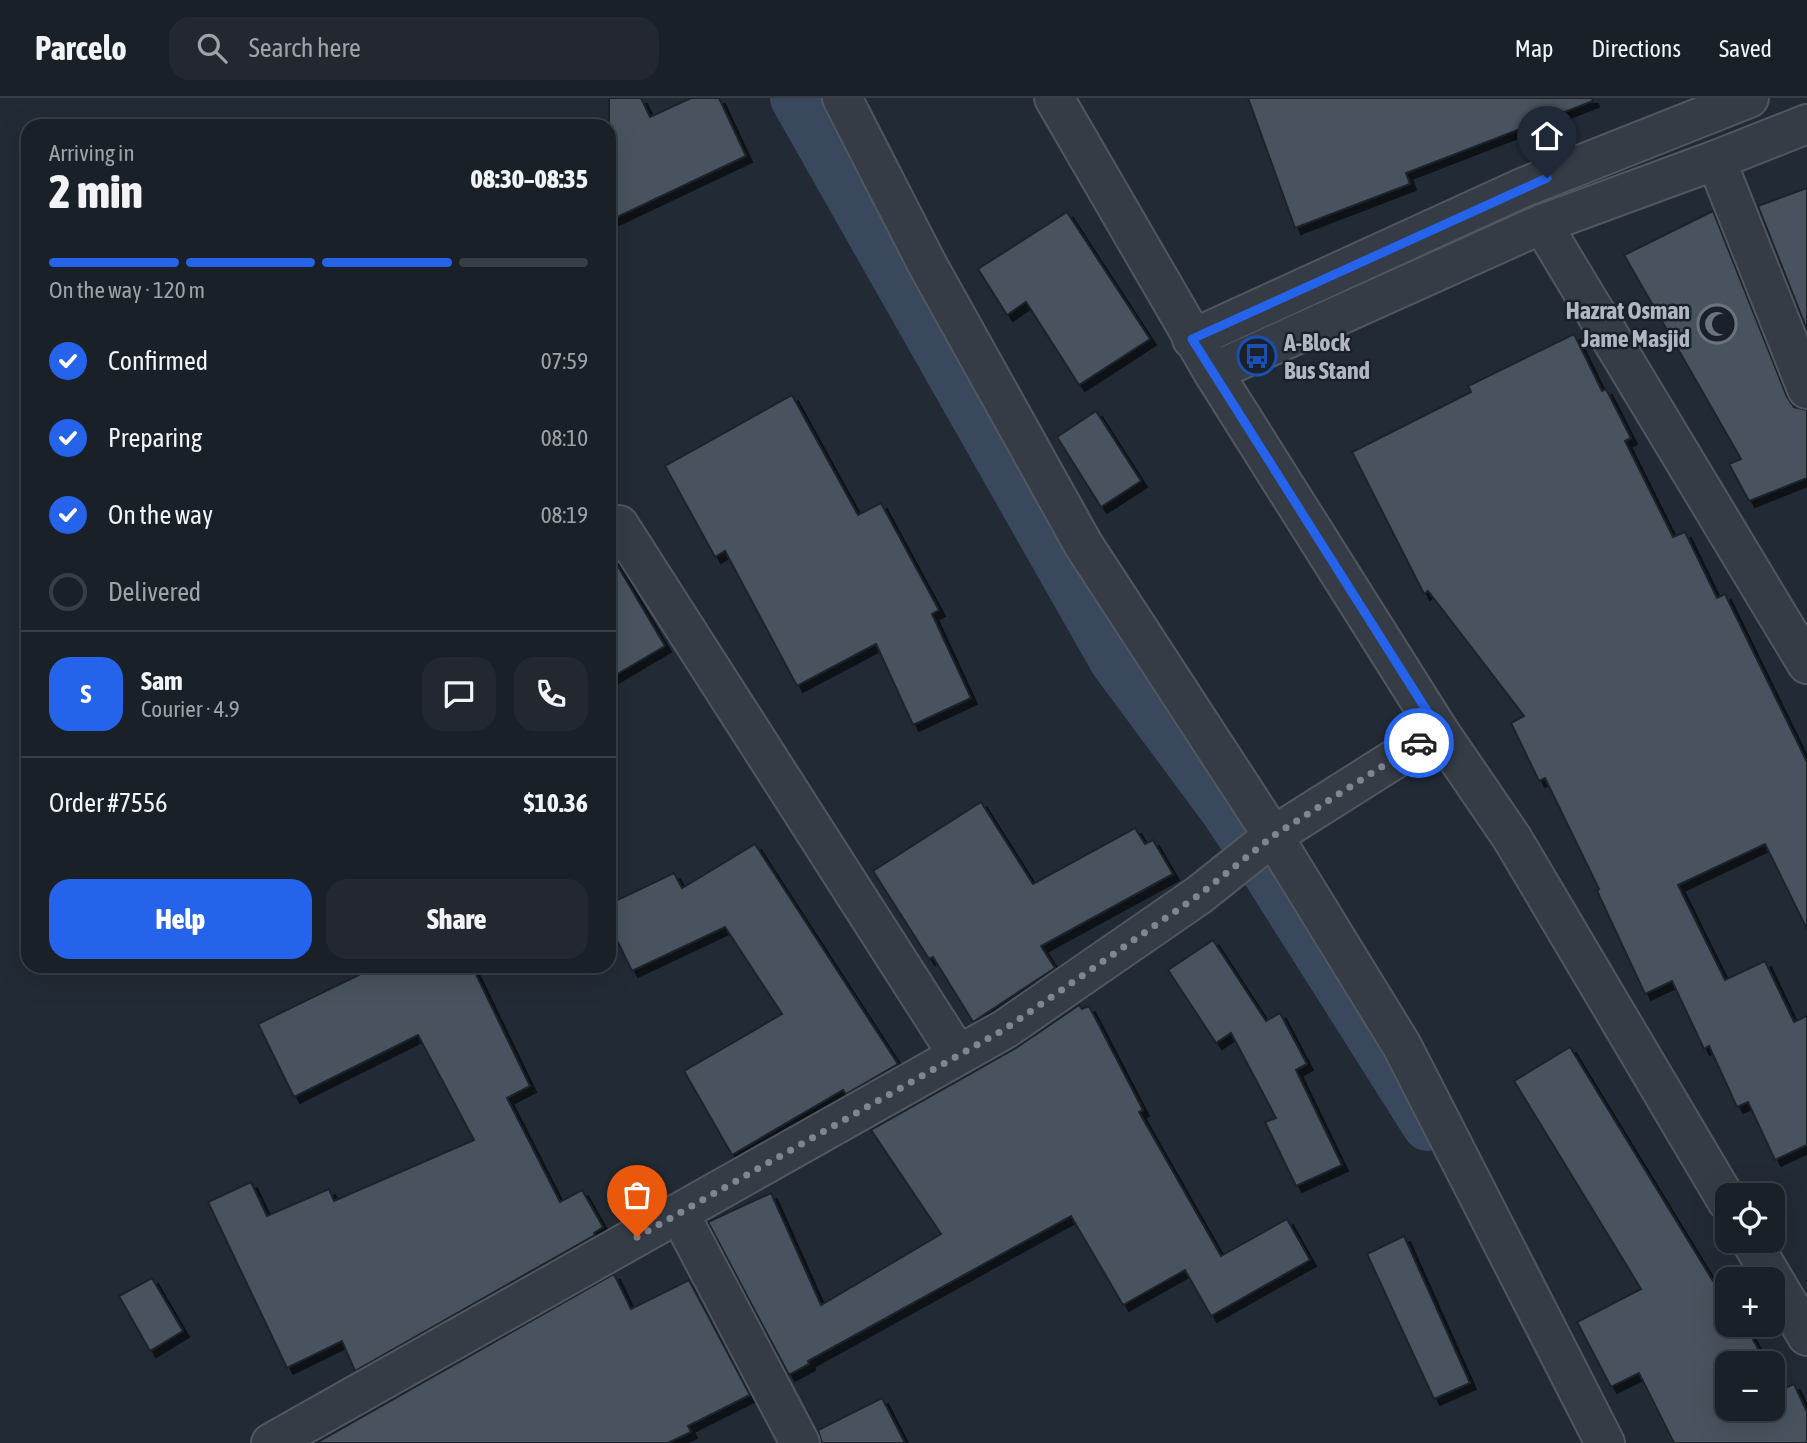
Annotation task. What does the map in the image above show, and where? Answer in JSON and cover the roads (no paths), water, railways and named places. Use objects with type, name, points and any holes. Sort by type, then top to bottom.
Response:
[{"type":"street","points":[[842,98],[927,264],[1083,544],[1266,843],[1402,1046],[1605,1443]]},
{"type":"street","points":[[1054,98],[1192,339],[1439,730],[1512,838],[1716,1183]]},
{"type":"street","points":[[1192,339],[1522,188],[1749,98]]},
{"type":"street","points":[[1213,372],[1542,224],[1807,124]]},
{"type":"street","points":[[1716,160],[1807,389]]},
{"type":"street","points":[[1542,224],[1807,664]]},
{"type":"street","points":[[619,525],[958,1055]]},
{"type":"street","points":[[271,1443],[1005,1029],[1208,888],[1266,843],[1439,730]]},
{"type":"street","points":[[679,1213],[800,1443]]},
{"type":"street","points":[[1758,1253],[1807,1336]]},
{"type":"waterway","points":[[796,98],[1115,660],[1224,807],[1270,875],[1428,1125]]},
{"type":"place","name":"Hazrat Osman Jame Masjid","points":[[1717,324]]},
{"type":"place","name":"A-Block Bus Stand","points":[[1257,356]]}]
